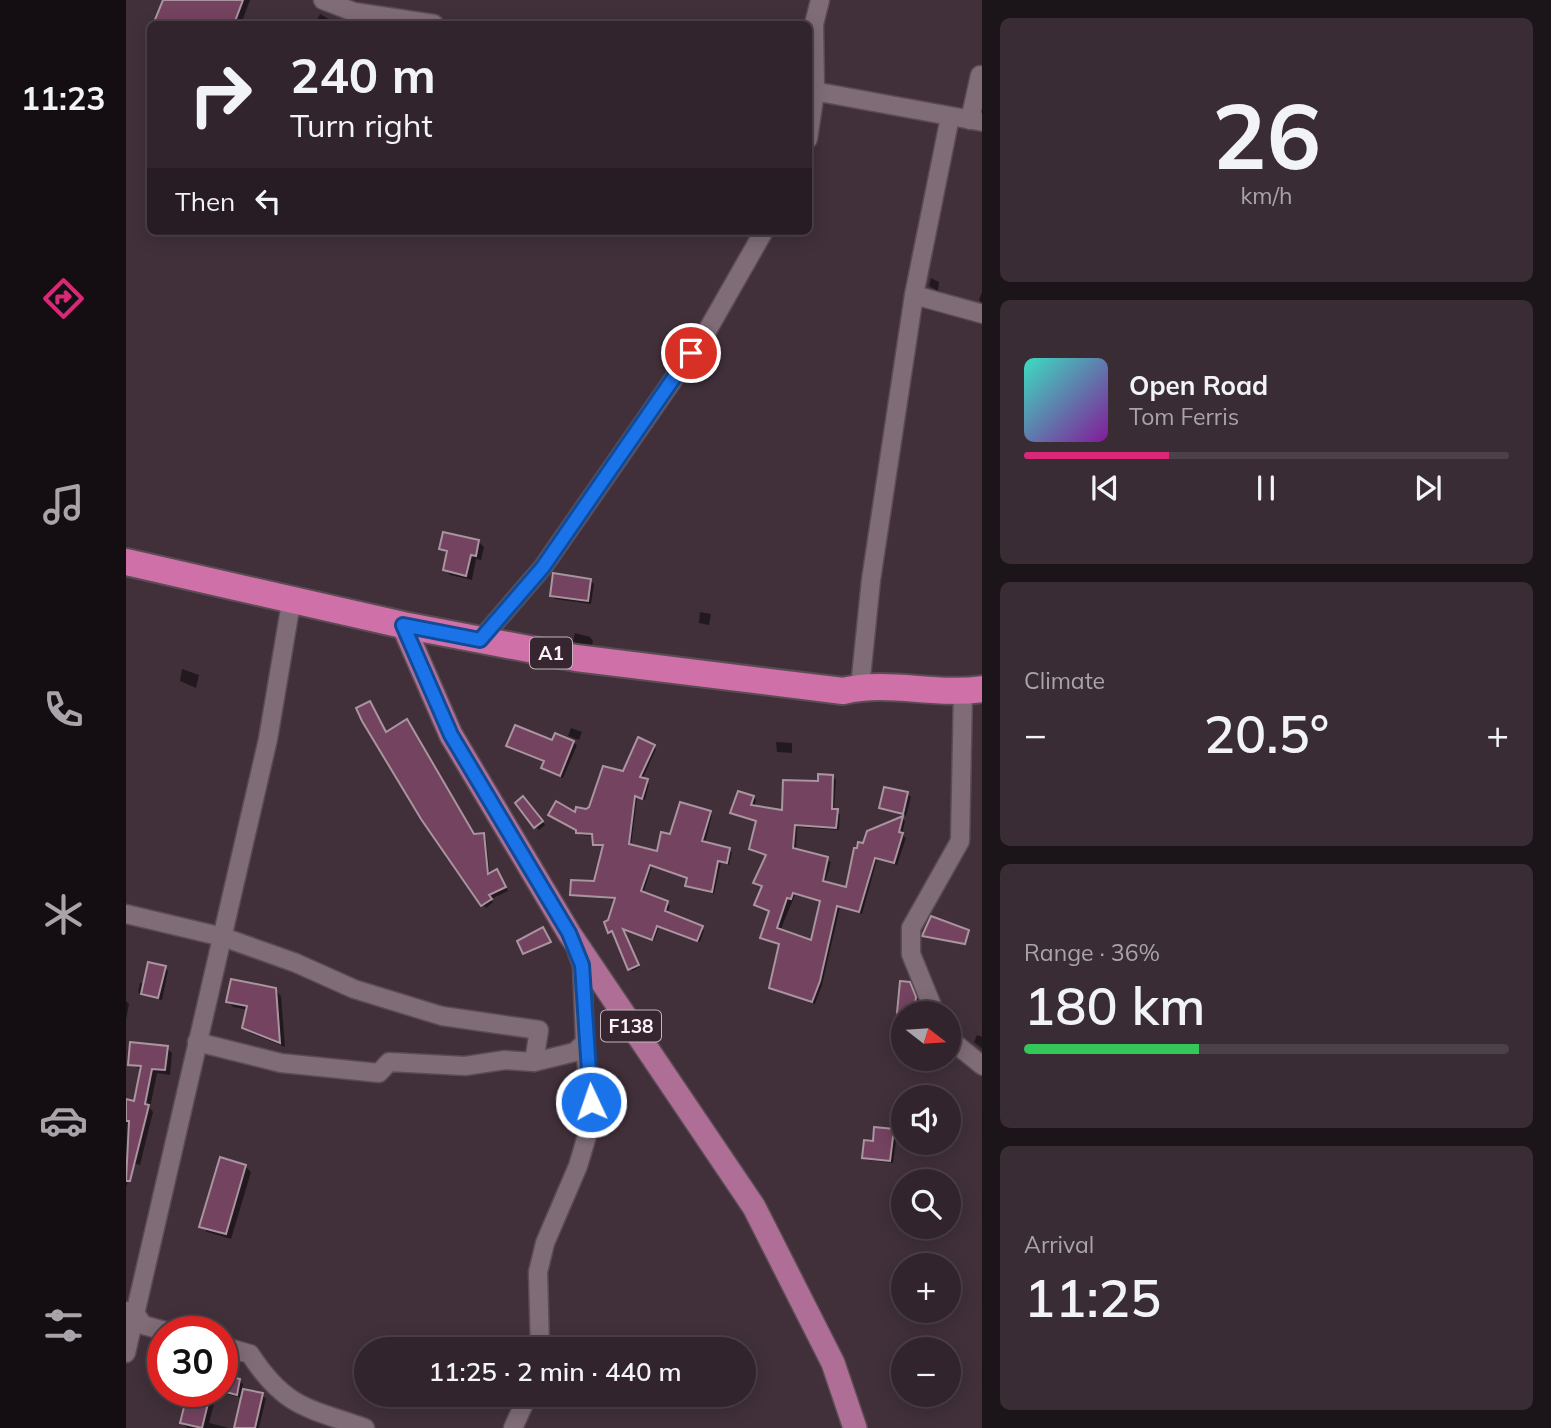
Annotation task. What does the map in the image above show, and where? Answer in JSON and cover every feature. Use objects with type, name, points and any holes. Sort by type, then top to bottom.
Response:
[{"type":"highway","name":"A1","points":[[126,562],[292,597],[403,625],[576,658],[829,690],[842,691],[860,687],[973,691]]},
{"type":"main road","name":"F138","points":[[403,625],[451,735],[569,933],[754,1207],[833,1363],[855,1428]]},
{"type":"street","points":[[323,0],[354,12],[413,21]]},
{"type":"street","points":[[820,0],[814,24],[812,91],[976,121],[980,75]]},
{"type":"street","points":[[860,687],[871,580],[914,295],[950,117]]},
{"type":"street","points":[[480,640],[543,567],[707,331],[762,235]]},
{"type":"street","points":[[914,295],[982,314]]},
{"type":"street","points":[[126,1353],[130,1312],[223,937],[268,738],[292,597]]},
{"type":"street","points":[[930,1001],[911,954],[911,928],[960,841],[973,691]]},
{"type":"street","points":[[126,914],[223,937],[296,963],[354,989],[442,1016],[539,1030],[534,1062]]},
{"type":"street","points":[[540,1337],[538,1272],[545,1243],[578,1166],[591,1122],[582,965],[569,933]]},
{"type":"street","points":[[197,1042],[281,1063],[379,1073],[388,1062],[465,1066],[505,1060],[534,1062],[575,1052],[585,1042]]},
{"type":"street","points":[[961,1049],[982,1066]]},
{"type":"street","points":[[130,1312],[147,1326]]},
{"type":"street","points":[[238,1351],[250,1354],[265,1377],[291,1402],[365,1428]]},
{"type":"street","points":[[513,1428],[523,1407]]},
{"type":"building","points":[[163,0],[243,0],[235,21],[154,21]]},
{"type":"building","points":[[443,532],[479,540],[476,556],[471,555],[466,576],[443,570],[447,551],[439,549]]},
{"type":"building","points":[[553,573],[591,579],[588,601],[550,596]]},
{"type":"building","points":[[370,701],[386,732],[407,719],[474,834],[484,833],[488,874],[497,869],[506,887],[489,895],[492,899],[481,906],[421,819],[362,721],[356,708]]},
{"type":"building","points":[[515,725],[552,740],[555,733],[574,741],[560,776],[541,768],[544,761],[506,746]]},
{"type":"building","points":[[638,737],[655,745],[640,777],[648,779],[642,799],[635,796],[629,844],[657,851],[661,832],[670,834],[680,802],[711,811],[702,841],[730,848],[727,863],[718,861],[712,892],[685,886],[687,878],[650,865],[641,891],[668,901],[665,911],[703,926],[697,941],[657,926],[652,940],[623,929],[639,965],[628,970],[612,931],[608,933],[604,922],[608,920],[615,898],[570,895],[571,880],[594,881],[603,845],[593,845],[592,834],[576,833],[576,830],[548,815],[556,801],[575,812],[576,807],[589,807],[603,766],[623,771]]},
{"type":"building","points":[[818,774],[833,775],[832,809],[838,809],[836,828],[795,825],[793,848],[828,857],[823,881],[846,887],[854,848],[857,848],[858,842],[863,843],[867,831],[903,816],[899,832],[903,833],[894,863],[875,858],[859,912],[837,906],[820,981],[812,1002],[769,988],[779,944],[760,938],[769,911],[754,905],[762,886],[753,883],[766,855],[749,849],[756,821],[730,813],[738,791],[754,796],[751,805],[782,810],[783,780],[818,781]],"holes":[[[793,893],[820,901],[811,940],[777,928],[787,898],[791,899]]]},
{"type":"building","points":[[884,787],[908,792],[903,814],[879,808]]},
{"type":"building","points":[[523,796],[543,821],[534,828],[515,803]]},
{"type":"building","points":[[931,916],[969,930],[965,944],[922,936]]},
{"type":"building","points":[[543,927],[551,942],[523,954],[517,941]]},
{"type":"building","points":[[148,962],[166,966],[158,998],[141,994]]},
{"type":"building","points":[[231,979],[276,988],[280,1043],[242,1028],[247,1006],[226,1002]]},
{"type":"building","points":[[900,981],[910,982],[916,1001],[898,1001]]},
{"type":"building","points":[[130,1042],[168,1046],[165,1070],[152,1069],[145,1104],[149,1105],[130,1181],[126,1181],[129,1121],[126,1121],[126,1099],[134,1101],[141,1066],[128,1065]]},
{"type":"building","points":[[874,1127],[891,1129],[890,1161],[862,1158],[864,1140],[873,1141]]},
{"type":"building","points":[[220,1157],[246,1165],[226,1234],[199,1227]]},
{"type":"building","points":[[243,1389],[263,1393],[255,1428],[234,1428]]},
{"type":"building","points":[[184,1407],[207,1407],[202,1428],[180,1423]]},
{"type":"route","points":[[591,1102],[582,965],[569,933],[451,735],[403,625],[480,640],[496,618],[543,567],[691,353]]}]
